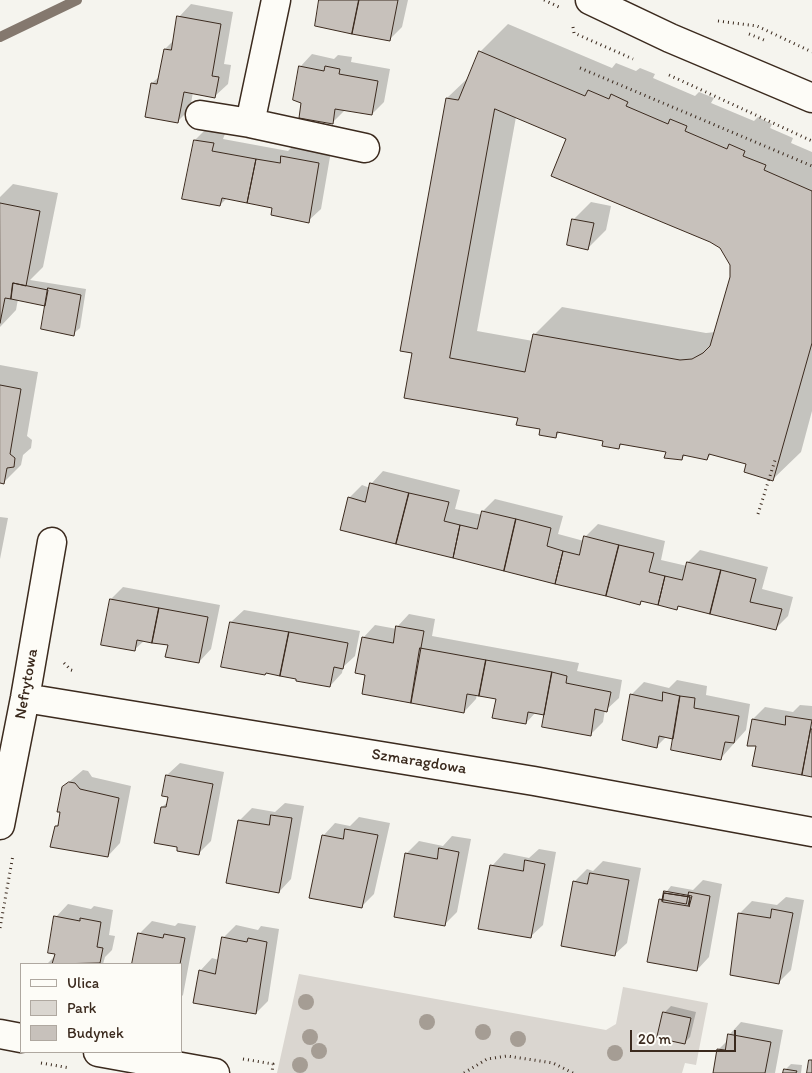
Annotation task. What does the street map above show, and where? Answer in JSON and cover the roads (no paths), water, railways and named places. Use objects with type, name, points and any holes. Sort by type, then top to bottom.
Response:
[{"type":"street","points":[[250,124],[276,0]]},
{"type":"street","points":[[590,0],[670,38],[812,98]]},
{"type":"street","points":[[200,115],[364,148]]},
{"type":"street","name":"Nefrytowa","points":[[0,825],[25,698],[52,542]]},
{"type":"street","name":"Szmaragdowa","points":[[25,698],[534,781],[812,832]]},
{"type":"street","points":[[0,1034],[20,1046]]},
{"type":"street","points":[[104,1053],[215,1073]]},
{"type":"waterway","points":[[0,37],[77,0]]}]
